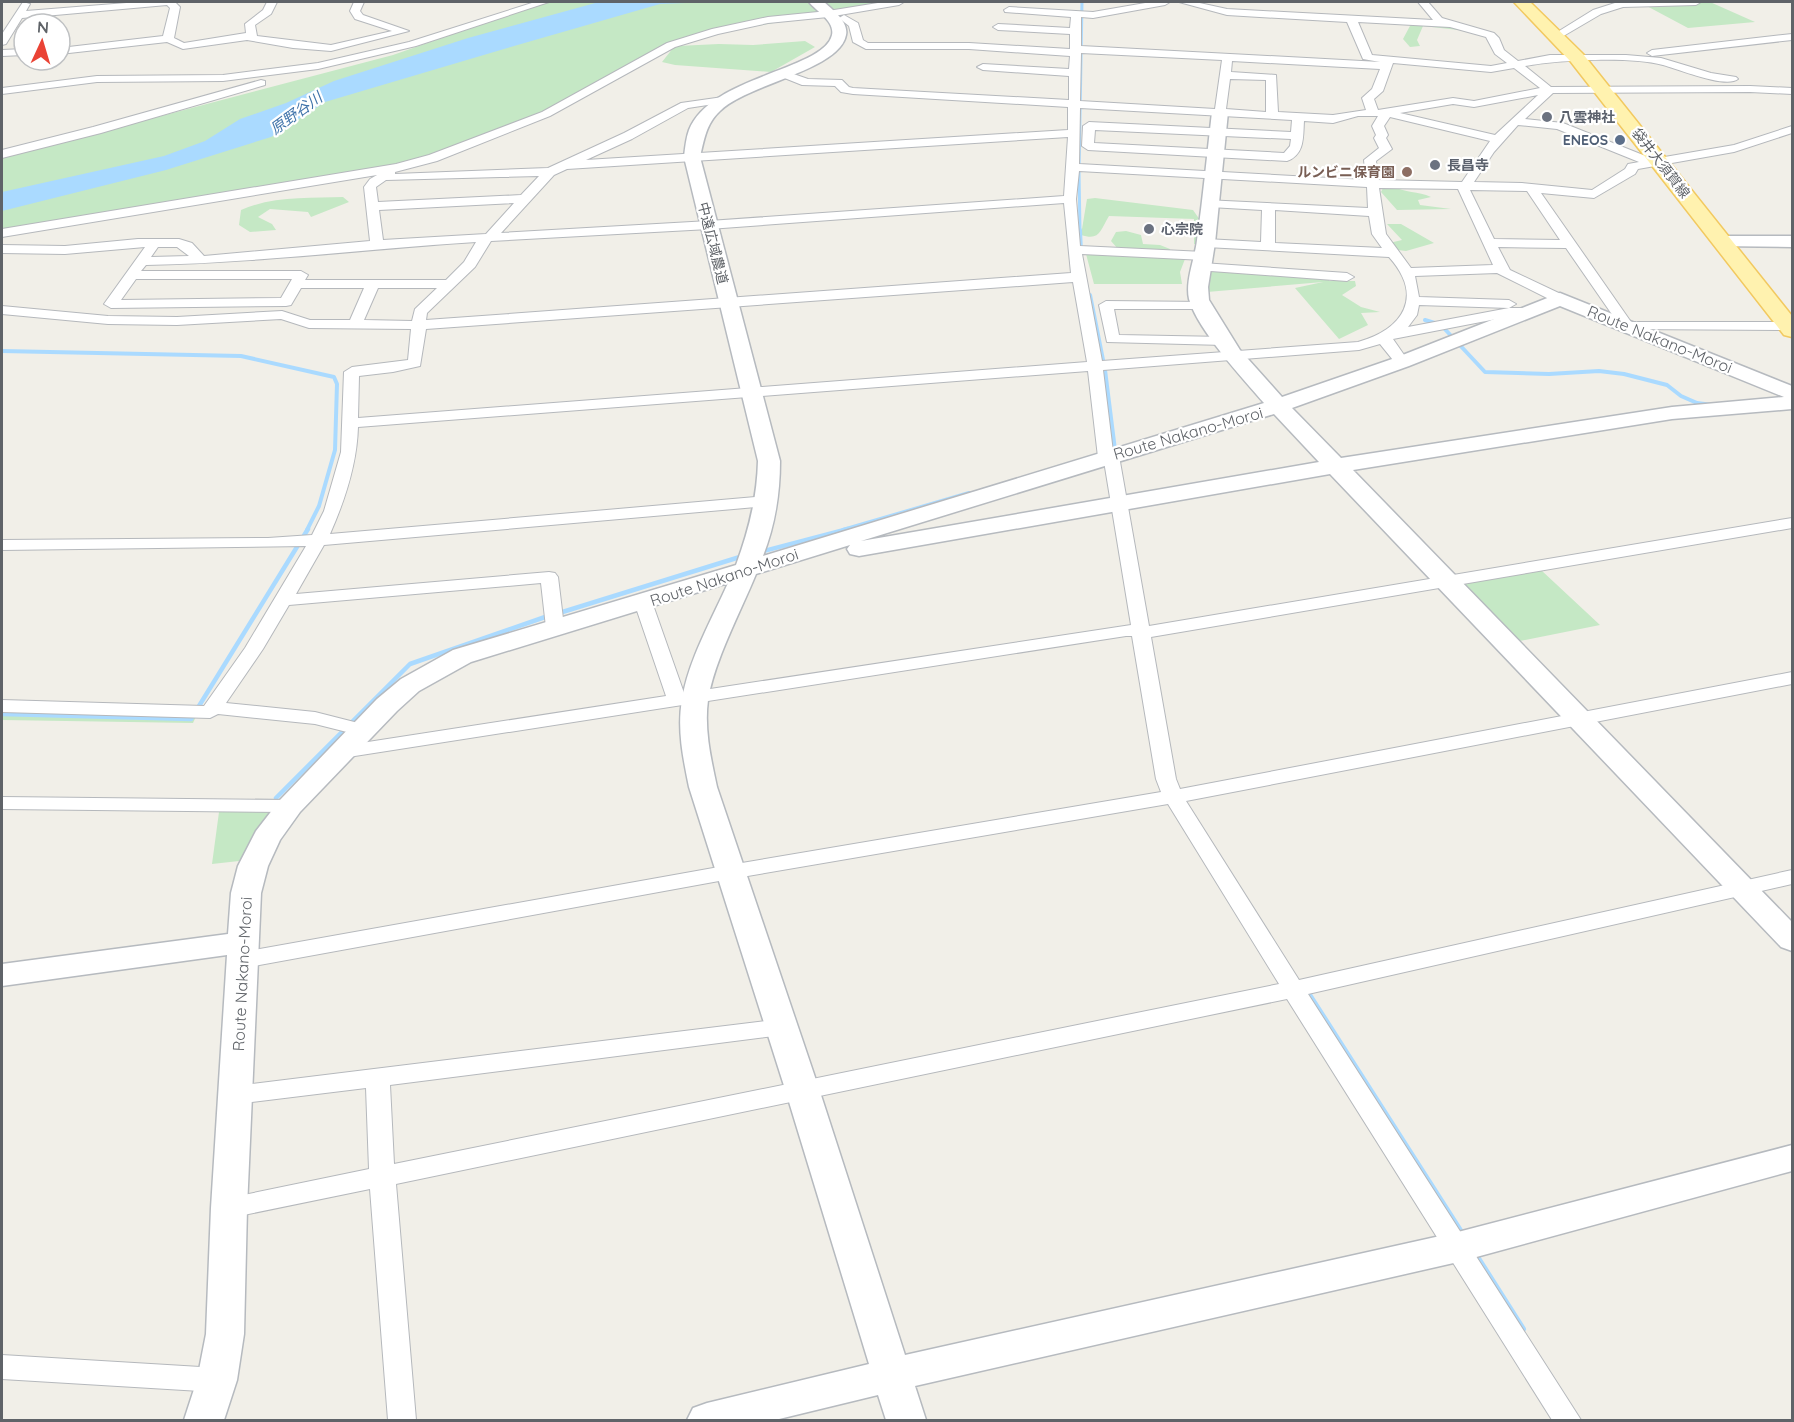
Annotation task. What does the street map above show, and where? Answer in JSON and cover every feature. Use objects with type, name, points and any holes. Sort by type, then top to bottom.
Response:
[{"type":"main road","name":"袋井大須賀線","points":[[1522,2],[1577,58],[1655,161],[1724,242],[1791,328]]},
{"type":"street","points":[[72,13],[169,2],[175,7],[168,39]]},
{"type":"street","points":[[2,91],[97,79],[187,63],[252,35],[250,24],[267,12],[272,2]]},
{"type":"street","points":[[247,37],[293,45],[332,48],[404,31],[359,17],[355,11],[359,2]]},
{"type":"street","points":[[2,154],[97,130],[318,66],[412,44],[544,2]]},
{"type":"street","points":[[831,14],[899,2]]},
{"type":"street","points":[[1009,10],[1053,7],[1077,15],[1093,15],[1165,2]]},
{"type":"street","points":[[1184,2],[1227,12],[1313,13],[1351,19],[1457,25]]},
{"type":"street","points":[[1423,2],[1438,20],[1490,35],[1494,38],[1499,52],[1546,87],[1548,93],[1515,121],[1479,162],[1464,190],[1507,276],[1554,301]]},
{"type":"street","points":[[1556,36],[1599,6],[1632,2],[1696,2]]},
{"type":"street","points":[[2,233],[397,168],[444,154],[546,114],[670,45],[768,20],[831,14],[884,3]]},
{"type":"street","points":[[831,14],[857,31],[858,42],[866,46],[969,46],[1387,63],[1411,60],[1491,69],[1550,58],[1626,58],[1661,61],[1710,76],[1792,90]]},
{"type":"street","name":"中遠広域農道","points":[[831,14],[838,26],[838,40],[816,59],[757,82],[723,100],[698,125],[692,142],[692,157],[769,461],[768,501],[749,568],[735,592],[717,636],[686,699],[703,787],[782,1026],[906,1420]]},
{"type":"street","points":[[1077,15],[1070,200],[1074,250],[1095,365],[1108,457],[1148,631],[1166,779],[1180,795],[1365,1104],[1567,1420]]},
{"type":"street","points":[[1351,19],[1365,47],[1366,57],[1387,63]]},
{"type":"street","points":[[2,42],[12,26]]},
{"type":"street","points":[[998,27],[1076,31]]},
{"type":"street","points":[[1626,58],[1792,38]]},
{"type":"street","points":[[168,39],[187,63],[223,78],[318,66]]},
{"type":"street","points":[[72,50],[168,39]]},
{"type":"street","points":[[1227,57],[1204,255],[1198,287],[1201,305],[1228,348],[1278,406],[1792,940]]},
{"type":"street","points":[[1387,63],[1377,91],[1368,98],[1380,113],[1499,140]]},
{"type":"street","points":[[983,67],[1074,73]]},
{"type":"street","points":[[781,73],[795,81],[805,83],[838,82],[844,90],[853,91],[1333,119],[1453,100],[1474,104],[1547,90],[1792,90]]},
{"type":"street","points":[[1225,75],[1272,77],[1272,115]]},
{"type":"street","points":[[1735,80],[1750,89]]},
{"type":"street","points":[[379,179],[550,172],[628,136],[685,105],[723,100]]},
{"type":"street","points":[[1380,113],[1378,126],[1382,135],[1380,138],[1386,149],[1370,160],[1378,236],[1407,272],[1413,301],[1410,317],[1386,337]]},
{"type":"street","points":[[1296,136],[1089,126],[1088,146],[1287,157],[1296,147],[1298,117]]},
{"type":"street","points":[[1515,121],[1559,126],[1655,161]]},
{"type":"street","points":[[1073,167],[1374,184],[1531,188],[1594,194],[1631,171],[1632,167],[1756,144],[1792,129]]},
{"type":"street","points":[[566,165],[1074,133]]},
{"type":"street","points":[[1272,178],[1280,156]]},
{"type":"street","points":[[377,244],[370,188],[379,179],[397,168]]},
{"type":"street","points":[[2,706],[210,712],[254,650],[318,540],[332,511],[349,452],[352,372],[393,368],[415,363],[420,312],[470,264],[487,238],[550,172]]},
{"type":"street","points":[[1531,188],[1628,325],[1791,328]]},
{"type":"street","points":[[372,206],[525,199]]},
{"type":"street","points":[[142,261],[201,260],[377,244],[709,225],[1070,200]]},
{"type":"street","points":[[1210,203],[1376,212]]},
{"type":"street","points":[[1268,246],[1269,206]]},
{"type":"street","points":[[2,249],[65,250],[155,242],[187,246],[201,260]]},
{"type":"street","points":[[132,275],[301,275],[286,302],[111,304],[155,242]]},
{"type":"street","points":[[1724,242],[1792,242]]},
{"type":"street","points":[[1490,243],[1569,244]]},
{"type":"street","points":[[1204,255],[1268,246],[1392,253]]},
{"type":"street","points":[[1074,250],[1204,255],[1347,277]]},
{"type":"street","points":[[1407,272],[1502,269]]},
{"type":"street","points":[[2,310],[108,320],[177,321],[282,315],[309,324],[419,325],[1079,277]]},
{"type":"street","points":[[296,284],[448,284]]},
{"type":"street","points":[[356,325],[373,284]]},
{"type":"street","points":[[1413,301],[1554,301]]},
{"type":"street","name":"Route Nakano-Moroi","points":[[204,1420],[217,1380],[225,1334],[229,1208],[246,893],[253,866],[266,838],[290,806],[410,685],[433,670],[462,656],[1278,406],[1402,362],[1554,301],[1628,325],[1792,393]]},
{"type":"street","points":[[1201,305],[1106,305],[1112,339],[1228,348],[1359,346],[1386,337],[1517,311],[1528,312]]},
{"type":"street","points":[[1386,337],[1402,362]]},
{"type":"street","points":[[350,423],[1095,365],[1228,348]]},
{"type":"street","points":[[749,568],[1336,466],[1672,412],[1792,402]]},
{"type":"street","points":[[2,545],[268,543],[768,501]]},
{"type":"street","points":[[342,753],[1126,630],[1148,631],[1792,523]]},
{"type":"street","points":[[283,600],[549,577],[555,627]]},
{"type":"street","points":[[643,602],[686,699]]},
{"type":"street","points":[[2,975],[244,951],[730,872],[1180,795],[1792,678]]},
{"type":"street","points":[[213,708],[315,718],[363,730]]},
{"type":"street","points":[[2,803],[290,806]]},
{"type":"street","points":[[229,1208],[1295,990],[1792,877]]},
{"type":"street","points":[[235,1095],[782,1026]]},
{"type":"street","points":[[378,1078],[382,1175],[402,1420]]},
{"type":"street","points":[[706,1420],[891,1375],[1458,1247],[1792,1158]]},
{"type":"street","points":[[2,1368],[217,1380]]},
{"type":"green space","points":[[544,2],[891,2],[690,38],[677,46],[753,45],[805,41],[815,47],[771,72],[662,62],[673,48],[550,112],[390,170],[2,234],[2,158],[393,55]]},
{"type":"green space","points":[[1710,2],[1755,22],[1688,28],[1643,4]]},
{"type":"green space","points":[[1411,24],[1450,25],[1476,32],[1423,26],[1417,40],[1420,46],[1410,47],[1403,39]]},
{"type":"green space","points":[[1392,186],[1431,197],[1418,200],[1420,205],[1451,209],[1397,210],[1381,192],[1383,188]]},
{"type":"green space","points":[[343,197],[349,202],[311,217],[308,212],[270,209],[258,217],[272,224],[276,230],[250,232],[239,225],[241,210],[253,205],[291,199]]},
{"type":"green space","points":[[1095,198],[1193,210],[1200,220],[1200,245],[1194,244],[1194,219],[1109,216],[1096,236],[1081,235],[1087,199]]},
{"type":"green space","points":[[1387,224],[1401,224],[1434,243],[1406,251],[1389,249],[1385,244],[1402,240]]},
{"type":"green space","points":[[1126,231],[1141,235],[1143,244],[1160,245],[1170,249],[1170,254],[1118,249],[1111,241],[1116,232]]},
{"type":"green space","points":[[1086,254],[1185,259],[1180,272],[1182,284],[1094,284]]},
{"type":"green space","points":[[1209,271],[1355,281],[1356,286],[1342,295],[1361,307],[1380,312],[1361,313],[1368,325],[1339,339],[1295,288],[1323,282],[1207,292]]},
{"type":"green space","points":[[1541,570],[1600,625],[1515,642],[1457,584]]},
{"type":"green space","points":[[2,707],[198,712],[193,723],[2,720]]},
{"type":"green space","points":[[219,812],[272,812],[239,861],[212,864]]},
{"type":"water","name":"原野谷川","points":[[599,2],[712,2],[660,4],[504,49],[325,102],[271,137],[166,170],[2,211],[2,192],[164,156],[205,141],[240,119],[286,103],[334,81],[468,38]]},
{"type":"waterway","points":[[1080,231],[1082,2]]},
{"type":"waterway","points":[[1080,230],[1081,252]]},
{"type":"waterway","points":[[1090,295],[1105,370],[1115,450],[1112,451]]},
{"type":"waterway","points":[[1425,320],[1441,325],[1485,372],[1549,374],[1599,371],[1624,374],[1667,385],[1681,396],[1697,403],[1712,405]]},
{"type":"waterway","points":[[2,351],[241,356],[334,377],[337,384],[335,450],[319,506],[307,530]]},
{"type":"waterway","points":[[843,530],[969,493]]},
{"type":"waterway","points":[[2,714],[191,719],[308,529]]},
{"type":"waterway","points":[[760,552],[848,529]]},
{"type":"waterway","points":[[556,614],[743,556]]},
{"type":"waterway","points":[[276,798],[410,664],[548,616]]},
{"type":"waterway","points":[[1306,990],[1463,1235]]},
{"type":"waterway","points":[[1474,1252],[1523,1329]]},
{"type":"place","name":"八雲神社","points":[[1547,117]]},
{"type":"place","name":"ENEOS","points":[[1620,140]]},
{"type":"place","name":"長昌寺","points":[[1435,165]]},
{"type":"place","name":"ルンビニ保育園","points":[[1407,172]]},
{"type":"place","name":"心宗院","points":[[1149,229]]}]
